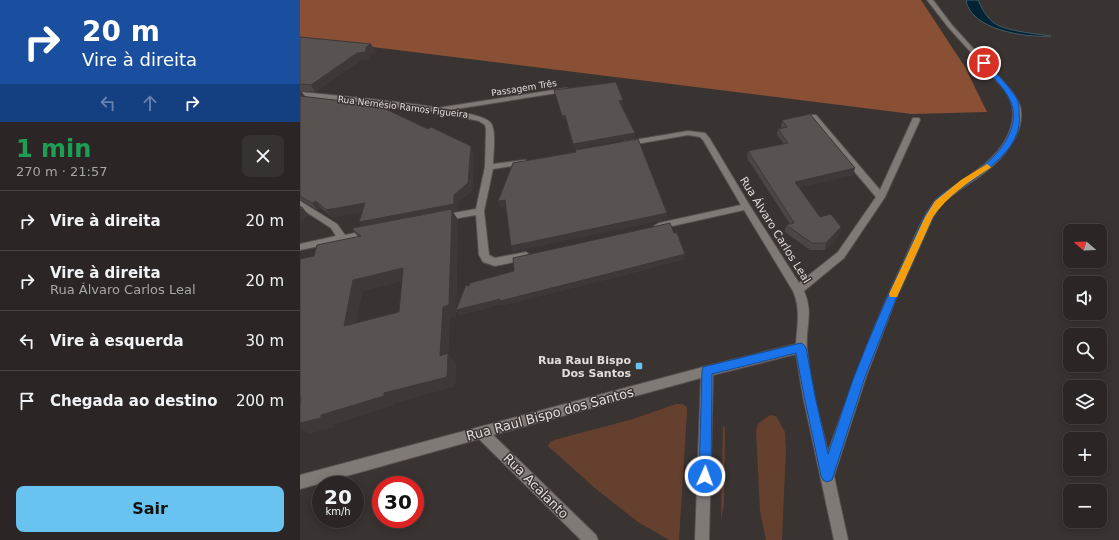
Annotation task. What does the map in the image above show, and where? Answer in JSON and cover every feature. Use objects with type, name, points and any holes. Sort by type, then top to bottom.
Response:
[{"type":"street","points":[[827,476],[860,377],[890,301],[929,217],[938,203],[948,194],[982,171],[1006,147],[1013,133],[1017,119],[1014,99],[1007,89],[950,26],[930,0]]},
{"type":"street","name":"Passagem Três","points":[[436,110],[577,89]]},
{"type":"street","name":"Rua Nemésio Ramos Figueira","points":[[300,94],[436,110],[473,116],[482,119],[488,124],[490,129],[488,167],[480,211],[484,255],[486,259],[494,262],[533,254]]},
{"type":"street","points":[[813,117],[881,196]]},
{"type":"street","points":[[798,290],[841,255],[881,196],[916,120]]},
{"type":"street","name":"Rua Álvaro Carlos Leal","points":[[620,145],[688,133],[702,135],[706,139],[746,207],[798,290],[803,302],[804,314],[801,348],[809,396],[840,540]]},
{"type":"street","points":[[488,167],[536,160]]},
{"type":"street","points":[[300,204],[334,226],[342,238]]},
{"type":"street","points":[[648,229],[746,207]]},
{"type":"street","points":[[434,220],[480,211]]},
{"type":"street","points":[[300,247],[380,231]]},
{"type":"street","name":"Rua Raul Bispo dos Santos","points":[[300,482],[707,371],[801,348]]},
{"type":"street","points":[[702,540],[707,414],[707,371]]},
{"type":"street","name":"Rua Acalanto","points":[[482,433],[590,540]]},
{"type":"shaded area","points":[[300,0],[921,0],[965,67],[987,112],[912,114],[300,38]]},
{"type":"shaded area","points":[[676,404],[682,404],[687,407],[687,411],[679,540],[669,540],[638,522],[596,489],[548,446],[550,442],[554,440],[633,419]]},
{"type":"shaded area","points":[[770,415],[776,416],[785,432],[786,449],[782,540],[766,540],[760,511],[756,430],[758,424]]},
{"type":"shaded area","points":[[723,425],[725,429],[724,504],[721,520]]},
{"type":"water","points":[[966,0],[978,0],[989,18],[999,26],[1021,32],[1051,36],[1015,33],[988,25],[978,19],[970,10]]},
{"type":"building","points":[[300,37],[371,44],[366,47],[366,52],[357,53],[311,85],[300,84]]},
{"type":"building","points":[[616,82],[623,100],[619,101],[635,133],[573,144],[565,115],[562,116],[554,90]]},
{"type":"building","points":[[300,96],[377,105],[428,129],[431,127],[471,146],[468,183],[454,195],[454,204],[359,222],[365,203],[326,210],[316,201],[312,203],[300,196]]},
{"type":"building","points":[[810,114],[855,168],[795,182],[820,217],[831,214],[841,227],[826,243],[812,243],[786,225],[794,223],[748,151],[788,143],[778,129],[787,127],[782,120]]},
{"type":"building","points":[[638,139],[667,213],[511,246],[505,200],[498,201],[513,163]]},
{"type":"building","points":[[452,209],[449,305],[443,307],[440,356],[448,353],[447,377],[384,393],[384,396],[321,415],[321,418],[300,423],[300,259],[314,256],[317,245],[361,236],[353,230],[353,228]],"holes":[[[403,268],[399,312],[344,326],[353,280]]]},
{"type":"building","points":[[670,223],[674,233],[677,233],[685,254],[500,301],[500,299],[456,310],[466,285],[469,286],[470,283],[514,271],[513,258]]},
{"type":"slow traffic","points":[[893,294],[929,217],[938,203],[964,182],[987,167]]},
{"type":"place","name":"Rua Raul Bispo Dos Santos","points":[[639,366]]},
{"type":"route","points":[[705,476],[707,371],[801,348],[809,396],[827,476],[860,377],[890,301],[929,217],[938,203],[948,194],[982,171],[997,157],[1006,147],[1013,133],[1017,119],[1017,108],[1014,99],[984,63]]}]
